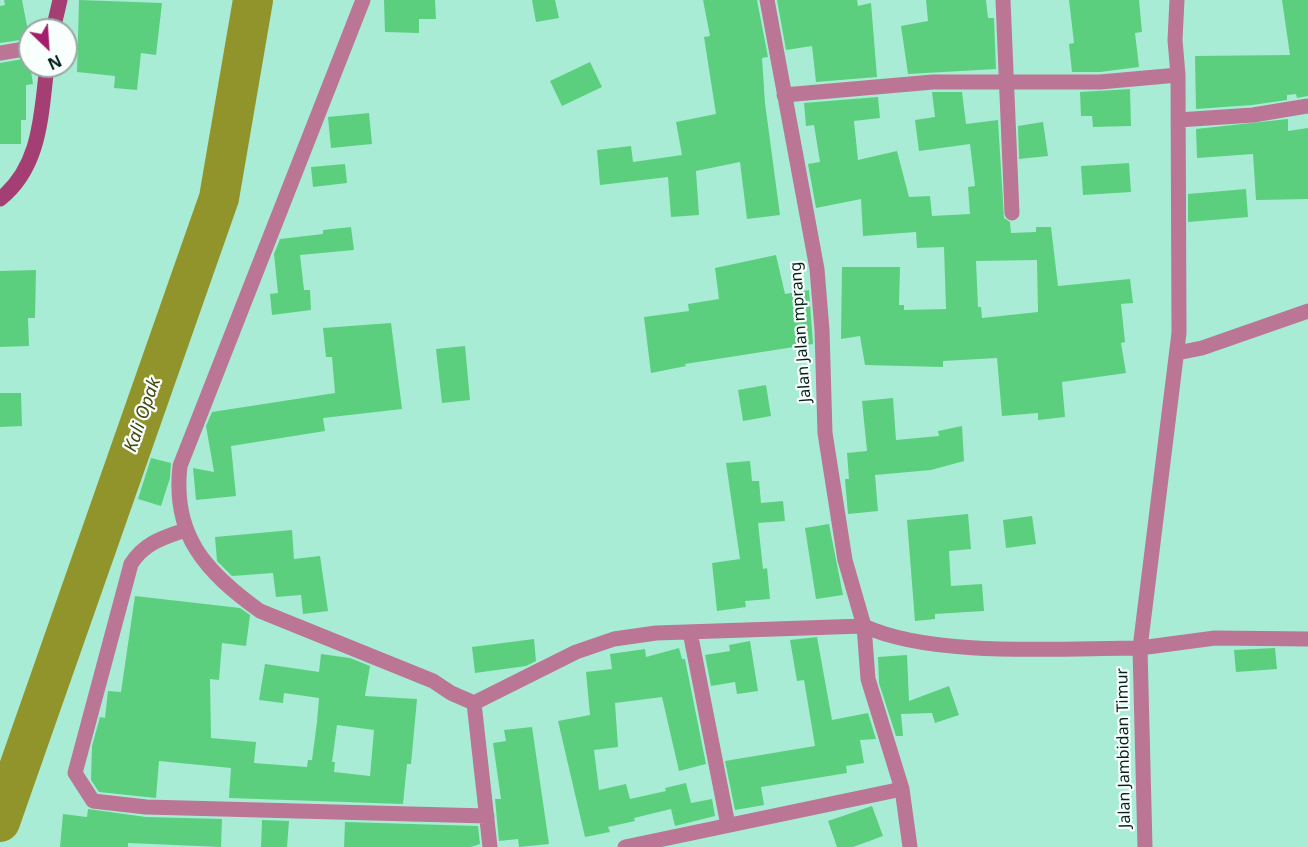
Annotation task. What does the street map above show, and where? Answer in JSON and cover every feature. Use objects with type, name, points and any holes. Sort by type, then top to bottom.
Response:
[{"type":"main road","points":[[56,18],[60,0]]},
{"type":"main road","points":[[0,200],[26,172],[38,139],[46,78]]},
{"type":"street","points":[[363,0],[180,466],[178,498],[185,530],[210,569],[236,594],[260,611],[433,681],[451,693],[474,703]]},
{"type":"street","name":"Jalan Jalan mprang","points":[[767,0],[817,269],[822,330],[825,433],[845,560],[864,626],[868,679],[902,789],[910,847]]},
{"type":"street","points":[[1003,0],[1012,213]]},
{"type":"street","name":"Jalan Jambidan Timur","points":[[1145,847],[1140,648],[1177,353],[1178,75],[1174,40],[1177,0]]},
{"type":"street","points":[[0,53],[18,50]]},
{"type":"street","points":[[784,95],[933,82],[1100,81],[1178,75]]},
{"type":"street","points":[[1178,120],[1252,115],[1308,106]]},
{"type":"street","points":[[1177,353],[1202,348],[1308,311]]},
{"type":"street","points":[[185,530],[153,541],[139,551],[131,564],[75,772],[93,801],[146,807],[487,816]]},
{"type":"street","points":[[474,703],[576,652],[614,639],[656,633],[864,626],[885,636],[933,644],[1140,648],[1215,638],[1308,639]]},
{"type":"street","points":[[690,632],[728,825]]},
{"type":"street","points":[[474,703],[490,847]]},
{"type":"street","points":[[625,847],[662,843],[728,825],[902,789]]},
{"type":"building","points":[[4,0],[22,0],[26,18],[18,18],[18,40],[0,43],[0,6],[5,5]]},
{"type":"building","points":[[79,0],[162,3],[156,55],[141,53],[137,90],[114,88],[115,76],[78,72]]},
{"type":"building","points":[[384,0],[435,0],[436,19],[419,19],[419,33],[385,32]]},
{"type":"building","points":[[532,0],[555,0],[559,18],[536,22]]},
{"type":"building","points":[[703,0],[757,0],[768,57],[762,58],[765,103],[780,215],[747,219],[740,162],[696,171],[699,215],[671,217],[668,177],[600,185],[597,150],[631,146],[633,162],[682,155],[676,122],[716,114],[704,37],[710,36]]},
{"type":"building","points":[[777,0],[857,0],[858,6],[871,3],[877,77],[816,82],[812,46],[786,50]]},
{"type":"building","points":[[926,0],[986,0],[988,18],[994,18],[996,69],[908,74],[901,26],[928,21]]},
{"type":"building","points":[[1069,0],[1139,0],[1142,32],[1135,33],[1139,67],[1100,72],[1072,72],[1069,44],[1074,43]]},
{"type":"building","points":[[1282,0],[1308,0],[1308,96],[1297,98],[1296,94],[1287,95],[1287,100],[1196,109],[1195,56],[1290,55]]},
{"type":"building","points":[[18,60],[18,78],[32,78],[33,84],[26,85],[26,120],[21,120],[21,144],[0,144],[0,63]]},
{"type":"building","points":[[590,62],[602,87],[562,106],[550,81]]},
{"type":"building","points":[[1130,89],[1131,126],[1093,127],[1092,116],[1081,116],[1080,92]]},
{"type":"building","points":[[932,92],[962,92],[966,124],[998,120],[1004,218],[1010,222],[1011,233],[1036,232],[1036,227],[1051,227],[1058,286],[1130,279],[1133,303],[1121,304],[1125,342],[1121,343],[1126,373],[1062,382],[1065,417],[1038,420],[1038,413],[1002,416],[997,358],[943,361],[943,367],[865,365],[860,336],[841,339],[842,267],[900,267],[899,305],[904,305],[904,310],[946,309],[944,247],[917,248],[916,232],[863,236],[861,199],[816,208],[808,164],[820,162],[814,125],[806,126],[804,103],[878,97],[880,118],[854,121],[858,160],[897,151],[909,197],[930,196],[932,216],[970,214],[968,187],[975,186],[970,144],[919,151],[915,120],[935,117]],"holes":[[[1037,260],[1038,312],[982,318],[981,307],[978,307],[976,261]]]},
{"type":"building","points":[[369,113],[372,144],[331,148],[328,117]]},
{"type":"building","points":[[1288,119],[1288,131],[1308,128],[1308,199],[1256,200],[1253,154],[1197,158],[1196,129]]},
{"type":"building","points":[[1043,122],[1048,156],[1019,159],[1018,126]]},
{"type":"building","points":[[1129,163],[1131,192],[1083,195],[1081,166]]},
{"type":"building","points":[[345,164],[347,183],[313,187],[311,167]]},
{"type":"building","points":[[1246,189],[1248,217],[1188,222],[1188,194]]},
{"type":"building","points":[[351,227],[354,250],[300,255],[304,290],[310,290],[311,310],[272,315],[270,294],[278,293],[274,254],[280,239],[323,234],[323,230]]},
{"type":"building","points":[[776,255],[785,294],[809,290],[813,344],[685,364],[686,366],[651,373],[644,317],[689,311],[688,304],[719,299],[715,268]]},
{"type":"building","points":[[36,270],[35,318],[28,318],[29,346],[0,347],[0,271]]},
{"type":"building","points":[[391,323],[402,409],[323,418],[325,431],[231,446],[236,496],[196,500],[193,468],[214,472],[206,426],[212,412],[335,393],[332,357],[326,357],[323,328]]},
{"type":"building","points":[[465,346],[470,400],[442,403],[436,349]]},
{"type":"building","points":[[766,385],[771,416],[743,421],[738,390]]},
{"type":"building","points":[[0,393],[21,393],[22,426],[0,427]]},
{"type":"building","points":[[893,398],[896,440],[939,436],[938,431],[962,426],[964,461],[931,470],[875,475],[878,511],[848,514],[845,479],[849,479],[847,453],[867,451],[862,401]]},
{"type":"building","points":[[151,458],[171,463],[170,478],[161,506],[138,499]]},
{"type":"building","points":[[750,461],[752,481],[759,481],[761,503],[783,501],[785,521],[758,523],[763,569],[767,568],[770,599],[745,601],[746,607],[717,611],[712,563],[740,559],[726,463]]},
{"type":"building","points":[[968,514],[971,549],[949,551],[951,586],[982,584],[984,611],[935,614],[935,619],[915,621],[907,520]]},
{"type":"building","points":[[1032,516],[1036,544],[1006,548],[1003,520]]},
{"type":"building","points":[[829,524],[843,595],[816,599],[805,528]]},
{"type":"building","points":[[292,530],[294,559],[320,556],[328,611],[303,614],[301,595],[276,597],[273,573],[232,576],[217,561],[215,537]]},
{"type":"building","points":[[135,596],[240,608],[250,615],[246,646],[222,643],[219,680],[210,679],[211,738],[256,742],[254,763],[307,767],[308,760],[312,760],[319,698],[284,693],[283,703],[259,700],[265,664],[319,672],[321,654],[350,658],[370,666],[365,696],[417,699],[411,764],[407,764],[403,804],[229,798],[231,768],[159,761],[156,798],[99,792],[91,780],[92,746],[100,717],[105,718],[108,691],[121,692]],"holes":[[[337,725],[374,730],[370,776],[334,772],[335,762],[332,762]]]},
{"type":"building","points":[[817,637],[832,720],[868,713],[876,739],[860,740],[864,763],[846,766],[847,773],[761,787],[764,805],[735,810],[725,761],[815,746],[804,680],[797,681],[790,640]]},
{"type":"building","points":[[534,639],[536,661],[526,666],[475,673],[472,647]]},
{"type":"building","points":[[750,641],[758,691],[737,694],[735,682],[711,686],[705,655],[730,651],[729,645]]},
{"type":"building","points":[[679,648],[682,659],[685,659],[706,764],[679,771],[662,697],[615,703],[618,747],[594,750],[599,790],[626,784],[630,799],[666,791],[665,788],[686,783],[691,803],[712,799],[715,816],[675,826],[671,809],[608,827],[610,832],[585,837],[558,721],[590,715],[586,672],[612,669],[610,654],[645,649],[646,657]]},
{"type":"building","points":[[1275,648],[1277,669],[1236,672],[1234,650]]},
{"type":"building","points":[[907,655],[909,701],[949,686],[959,715],[935,723],[932,713],[901,714],[903,736],[896,736],[879,683],[878,657]]},
{"type":"building","points":[[532,727],[549,844],[519,847],[518,839],[499,841],[495,799],[501,799],[493,743],[506,741],[504,730]]},
{"type":"building","points":[[872,806],[883,836],[853,847],[837,847],[828,821]]},
{"type":"building","points":[[88,809],[146,817],[222,819],[221,847],[128,843],[128,847],[60,847],[63,814],[87,817]]},
{"type":"building","points":[[262,820],[289,821],[287,847],[261,847]]},
{"type":"building","points":[[345,822],[478,826],[480,844],[471,847],[344,847]]},
{"type":"waterway","name":"Kali Opak","points":[[0,822],[219,198],[253,0]]}]
